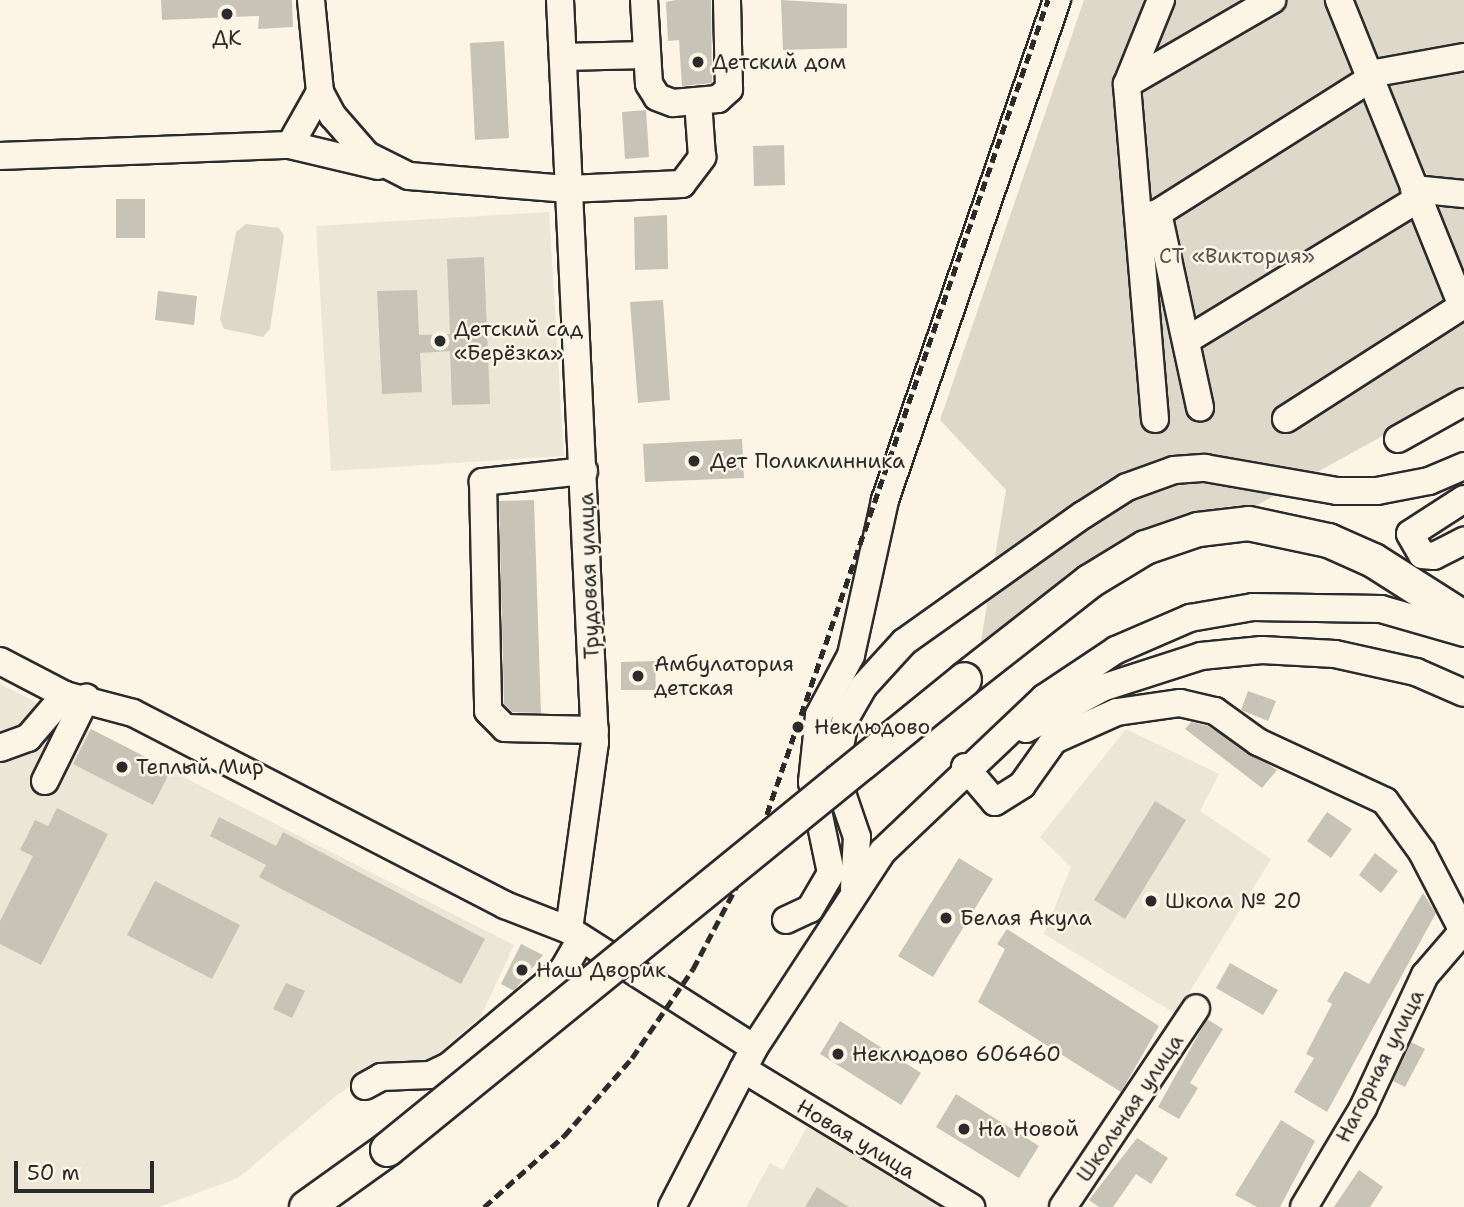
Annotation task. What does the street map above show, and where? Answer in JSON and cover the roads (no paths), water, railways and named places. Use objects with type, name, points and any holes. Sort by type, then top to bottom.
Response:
[{"type":"main road","points":[[306,1207],[387,1149],[964,679],[1089,581],[1145,547],[1198,529],[1248,523],[1328,540],[1373,560],[1464,618]]},
{"type":"street","points":[[311,0],[320,92],[347,136],[383,167]]},
{"type":"street","name":"Трудовая улица","points":[[560,0],[595,730],[575,936]]},
{"type":"street","points":[[644,0],[645,55],[657,97],[698,101],[718,99],[732,79],[727,0]]},
{"type":"street","points":[[786,920],[810,909],[831,873],[832,856],[817,819],[812,747],[859,620],[884,500],[1057,0]]},
{"type":"street","points":[[1155,419],[1148,215],[1127,84],[1161,0]]},
{"type":"street","points":[[1127,84],[1272,0]]},
{"type":"street","points":[[1286,419],[1462,306],[1339,0]]},
{"type":"street","points":[[564,57],[645,55]]},
{"type":"street","points":[[1148,215],[1369,78],[1464,57]]},
{"type":"street","points":[[290,145],[320,92]]},
{"type":"street","points":[[0,156],[290,145],[438,183],[568,189],[682,184],[702,157],[698,101]]},
{"type":"street","points":[[1187,340],[1416,194],[1464,194]]},
{"type":"street","points":[[1148,215],[1187,340],[1200,408]]},
{"type":"street","points":[[1398,439],[1464,402]]},
{"type":"street","points":[[853,893],[857,837],[843,796],[839,752],[846,717],[880,665],[1083,514],[1127,488],[1174,470],[1205,468],[1337,491],[1429,481],[1464,466]]},
{"type":"street","points":[[584,471],[483,482],[488,711],[505,728],[595,730]]},
{"type":"street","points":[[1429,481],[1455,503],[1410,534],[1422,555],[1434,556],[1464,541]]},
{"type":"street","points":[[672,1207],[748,1059],[826,931],[883,851],[975,758],[1044,698],[1116,650],[1189,618],[1311,603],[1381,609],[1464,633]]},
{"type":"street","points":[[859,620],[880,665]]},
{"type":"street","points":[[975,758],[1102,688],[1201,656],[1335,654],[1416,672],[1464,693]]},
{"type":"street","points":[[0,661],[76,697],[133,713],[505,905],[575,936],[748,1059]]},
{"type":"street","points":[[0,748],[28,738],[76,697]]},
{"type":"street","points":[[45,781],[76,697]]},
{"type":"street","points":[[975,758],[995,802],[1022,785],[1054,740],[1117,712],[1180,703],[1214,710],[1258,742],[1385,801],[1422,852],[1463,931]]},
{"type":"street","points":[[810,909],[826,931]]},
{"type":"street","name":"Нагорная улица","points":[[1304,1207],[1363,1108],[1425,975],[1463,931]]},
{"type":"street","points":[[365,1086],[381,1077],[430,1075],[449,1066],[563,970],[575,936]]},
{"type":"street","name":"Школьная улица","points":[[1063,1207],[1196,1007]]},
{"type":"street","name":"Новая улица","points":[[748,1059],[971,1207]]},
{"type":"street","points":[[661,1207],[683,1181]]},
{"type":"railway","points":[[484,1207],[564,1136],[632,1058],[693,969],[752,857],[1048,0]]},
{"type":"place","name":"ДК","points":[[227,14]]},
{"type":"place","name":"Детский дом","points":[[698,62]]},
{"type":"place","name":"Детский сад «Берёзка»","points":[[440,341]]},
{"type":"place","name":"Дет Поликлинника","points":[[694,461]]},
{"type":"place","name":"Амбулатория детская","points":[[638,676]]},
{"type":"place","name":"Неклюдово","points":[[798,727]]},
{"type":"place","name":"Теплый Мир","points":[[122,767]]},
{"type":"place","name":"Школа № 20","points":[[1151,901]]},
{"type":"place","name":"Белая Акула","points":[[946,918]]},
{"type":"place","name":"Наш Дворик","points":[[522,970]]},
{"type":"place","name":"Неклюдово 606460","points":[[838,1054]]},
{"type":"place","name":"На Новой","points":[[964,1129]]},
{"type":"park label","name":"СТ «Виктория»","points":[[1237,256]]}]
